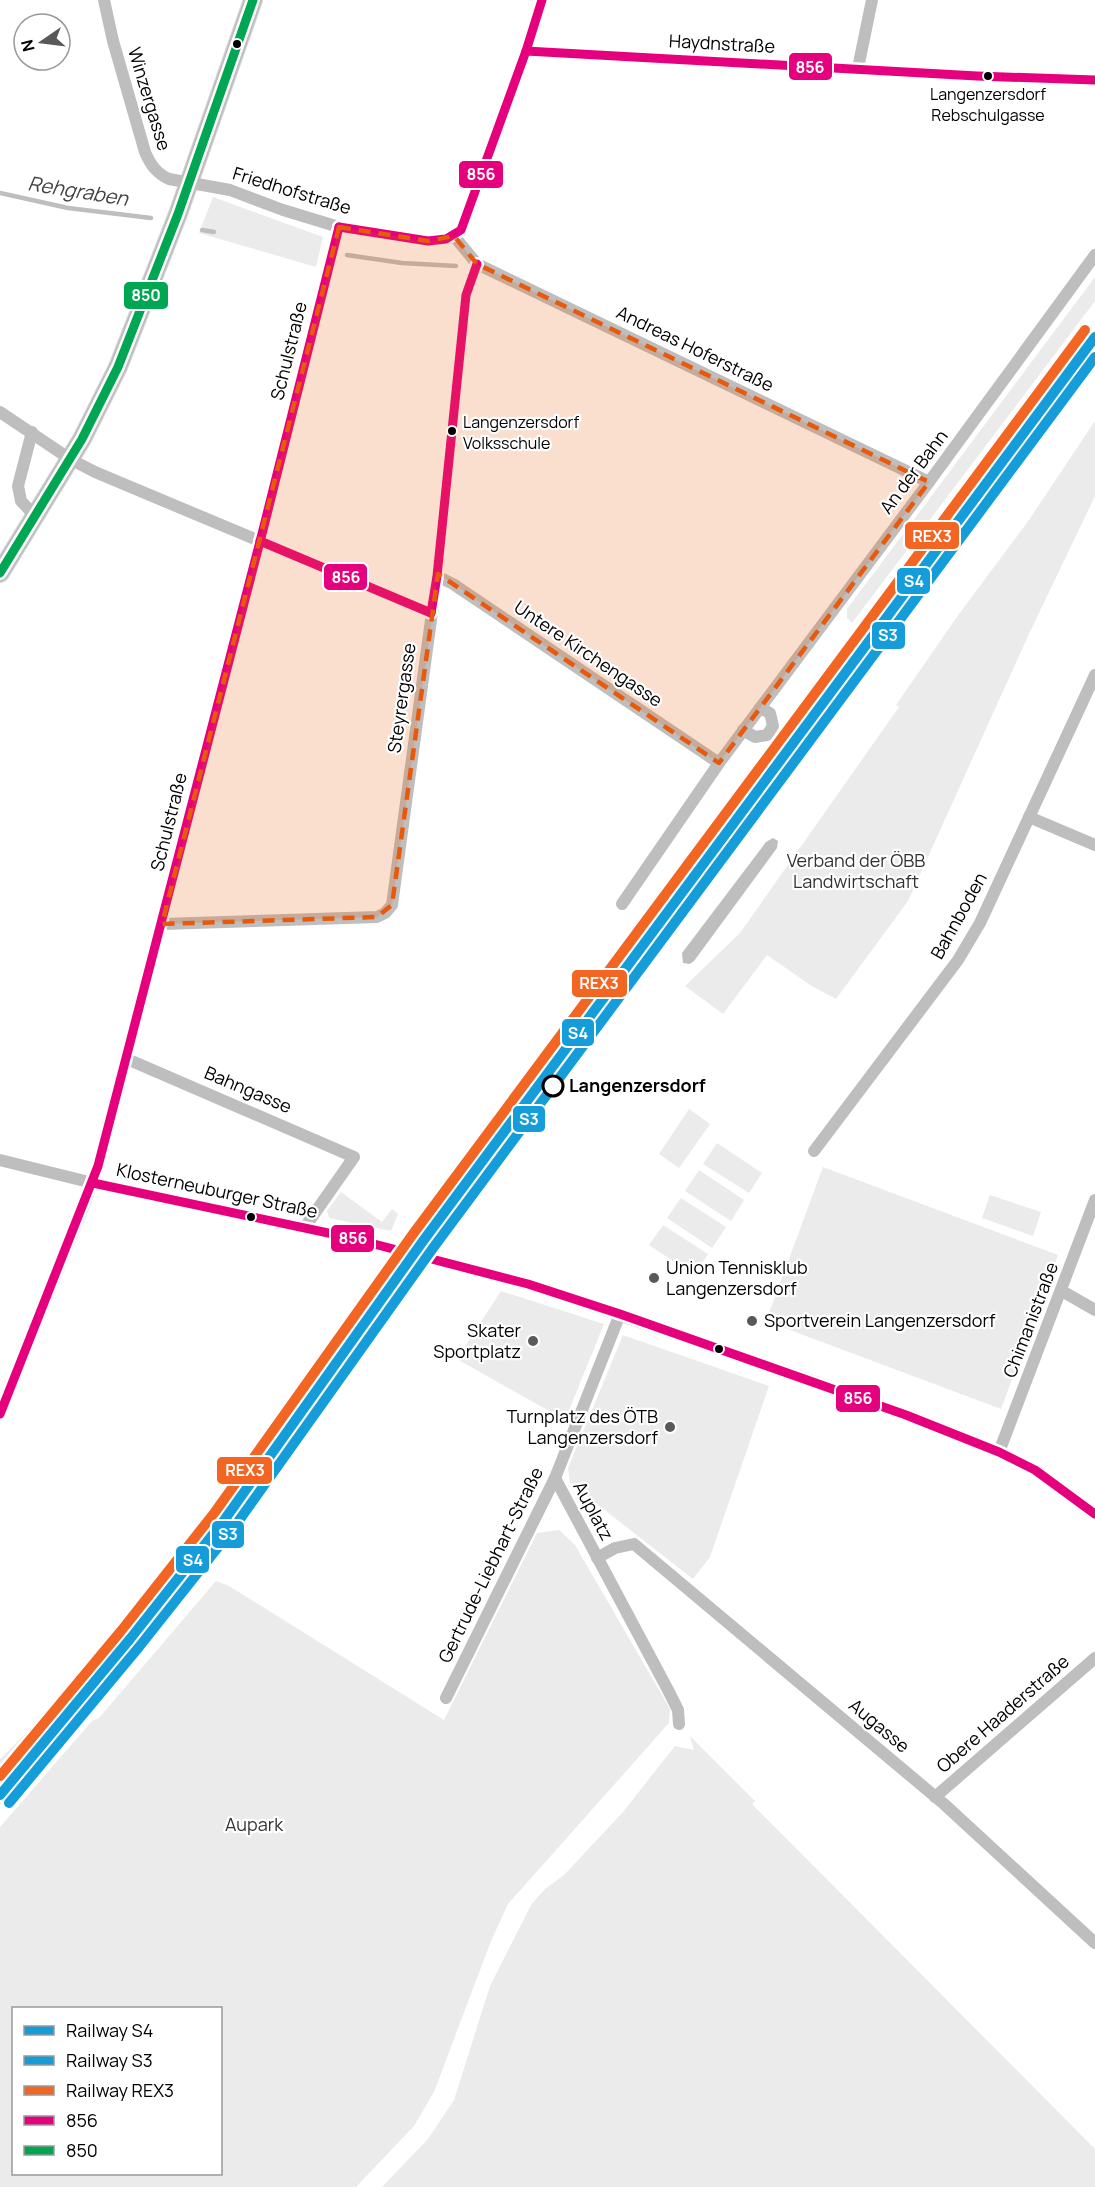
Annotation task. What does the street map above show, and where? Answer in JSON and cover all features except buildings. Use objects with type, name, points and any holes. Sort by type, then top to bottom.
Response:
[{"type":"main road","points":[[0,573],[70,459],[118,367],[189,182],[253,0]]},
{"type":"street","name":"Winzergasse","points":[[104,0],[113,41],[148,159],[162,176],[189,182]]},
{"type":"street","points":[[454,237],[461,230],[526,51],[542,0]]},
{"type":"street","points":[[858,68],[872,0]]},
{"type":"street","name":"Haydnstraße","points":[[526,51],[1095,80]]},
{"type":"street","name":"Friedhofstraße","points":[[189,182],[230,190],[283,210],[339,227],[428,241],[441,241],[454,237]]},
{"type":"street","name":"Schulstraße","points":[[0,1414],[93,1183],[162,924],[339,227]]},
{"type":"street","name":"Andreas Hoferstraße","points":[[454,237],[477,264],[929,482]]},
{"type":"street","name":"An der Bahn","points":[[622,904],[743,730],[1095,255]]},
{"type":"street","name":"Steyrergasse","points":[[162,924],[377,916],[385,913],[392,905],[437,576],[466,296],[477,264]]},
{"type":"street","points":[[0,412],[70,459],[95,472],[431,613]]},
{"type":"street","points":[[32,432],[18,486],[21,501],[35,516]]},
{"type":"street","name":"Untere Kirchengasse","points":[[437,576],[719,763]]},
{"type":"street","name":"Bahnboden","points":[[814,1151],[958,960],[980,923],[1095,675]]},
{"type":"street","points":[[743,730],[755,737],[766,735],[773,726],[770,713],[760,708]]},
{"type":"street","points":[[1029,817],[1095,845]]},
{"type":"street","name":"Bahngasse","points":[[127,1059],[354,1157],[305,1227]]},
{"type":"street","name":"Klosterneuburger Straße","points":[[0,1160],[93,1183],[305,1227],[528,1284],[906,1415],[999,1452],[1035,1470],[1095,1514]]},
{"type":"street","name":"Chimanistraße","points":[[999,1452],[1095,1200]]},
{"type":"street","points":[[1062,1291],[1095,1310]]},
{"type":"street","name":"Gertrude-Liebhart-Straße","points":[[446,1698],[555,1478],[620,1314]]},
{"type":"street","name":"Auplatz","points":[[555,1478],[597,1558],[615,1548],[634,1544]]},
{"type":"street","name":"Augasse","points":[[634,1544],[935,1797],[1095,1943]]},
{"type":"street","points":[[597,1558],[678,1710],[680,1724]]},
{"type":"street","name":"Obere Haaderstraße","points":[[935,1797],[1095,1658]]},
{"type":"highlighted area","points":[[339,227],[428,241],[454,236],[477,264],[929,482],[719,763],[438,574],[392,905],[377,917],[162,924]]},
{"type":"green space","points":[[213,197],[323,237],[316,267],[199,233]]},
{"type":"green space","points":[[1095,277],[1095,301],[852,623],[847,618],[847,609]]},
{"type":"green space","name":"Verband der ÖBB Landwirtschaft","points":[[1095,421],[1095,496],[1028,636],[908,901],[836,999],[810,985],[767,955],[723,1014],[685,986],[740,933],[899,707],[896,705],[959,614],[1029,520]]},
{"type":"green space","points":[[689,1109],[710,1124],[679,1168],[659,1154]]},
{"type":"green space","points":[[717,1143],[762,1173],[749,1193],[703,1164]]},
{"type":"green space","points":[[823,1167],[1058,1255],[1001,1409],[766,1321]]},
{"type":"green space","points":[[699,1170],[744,1200],[731,1221],[685,1191]]},
{"type":"green space","points":[[341,1192],[382,1222],[392,1209],[398,1214],[391,1231],[329,1218],[327,1211]]},
{"type":"green space","points":[[990,1195],[1041,1212],[1033,1236],[982,1218]]},
{"type":"green space","points":[[681,1198],[726,1227],[712,1248],[667,1218]]},
{"type":"green space","points":[[663,1225],[708,1254],[694,1275],[649,1245]]},
{"type":"green space","name":"Skater Sportplatz","points":[[501,1291],[604,1324],[565,1420],[457,1359]]},
{"type":"green space","name":"Turnplatz des ÖTB Langenzersdorf","points":[[623,1335],[769,1386],[710,1557],[693,1579],[570,1483],[568,1468]]},
{"type":"green space","name":"Aupark","points":[[559,1530],[575,1545],[670,1709],[669,1723],[508,1904],[491,1941],[434,2092],[414,2126],[356,2187],[0,2187],[0,1827],[92,1721],[99,1718],[216,1581],[229,1586],[444,1720],[537,1533]]},
{"type":"green space","points":[[35,1724],[44,1728],[0,1779],[0,1759]]},
{"type":"green space","points":[[690,1736],[755,1801],[752,1804],[1095,2149],[1095,2187],[382,2187],[428,2139],[454,2100],[490,1986],[531,1905],[545,1889],[564,1875],[623,1812],[675,1746],[694,1750]]},
{"type":"shaded area","points":[[773,838],[778,841],[777,848],[694,961],[690,964],[683,963],[682,953],[766,842]]},
{"type":"waterway","name":"Rehgraben","points":[[0,193],[68,208],[151,218]]},
{"type":"waterway","points":[[202,230],[214,232]]},
{"type":"waterway","points":[[347,255],[402,263],[456,266]]},
{"type":"rail line","name":"REX3","points":[[0,1776],[121,1631],[215,1512],[413,1234],[1085,330]]},
{"type":"rail line","name":"S4","points":[[0,1795],[130,1639],[225,1519],[423,1241],[1095,337]]},
{"type":"rail line","name":"S3","points":[[9,1803],[139,1647],[235,1526],[433,1248],[1095,357]]},
{"type":"transit line","name":"850","points":[[0,573],[82,439],[118,367],[178,214],[253,0]]},
{"type":"transit line","name":"856","points":[[339,227],[428,241],[446,239],[461,230],[526,51],[542,0]]},
{"type":"transit line","name":"856","points":[[526,51],[977,76],[1095,80]]},
{"type":"transit line","name":"856","points":[[0,1414],[98,1166],[339,227]]},
{"type":"transit line","name":"856","points":[[431,613],[437,576],[466,295],[477,264]]},
{"type":"transit line","name":"856","points":[[260,541],[431,613]]},
{"type":"transit line","name":"856","points":[[93,1183],[347,1237],[528,1284],[620,1314],[906,1415],[999,1452],[1035,1470],[1095,1514]]},
{"type":"place","name":"Langenzersdorf Rebschulgasse","points":[[988,76]]},
{"type":"place","name":"Langenzersdorf Volksschule","points":[[452,431]]},
{"type":"place","name":"Langenzersdorf","points":[[553,1086]]},
{"type":"place","name":"Union Tennisklub Langenzersdorf","points":[[654,1278]]},
{"type":"place","name":"Sportverein Langenzersdorf","points":[[752,1321]]},
{"type":"place","name":"Skater Sportplatz","points":[[533,1341]]},
{"type":"place","name":"Turnplatz des ÖTB Langenzersdorf","points":[[670,1427]]}]
